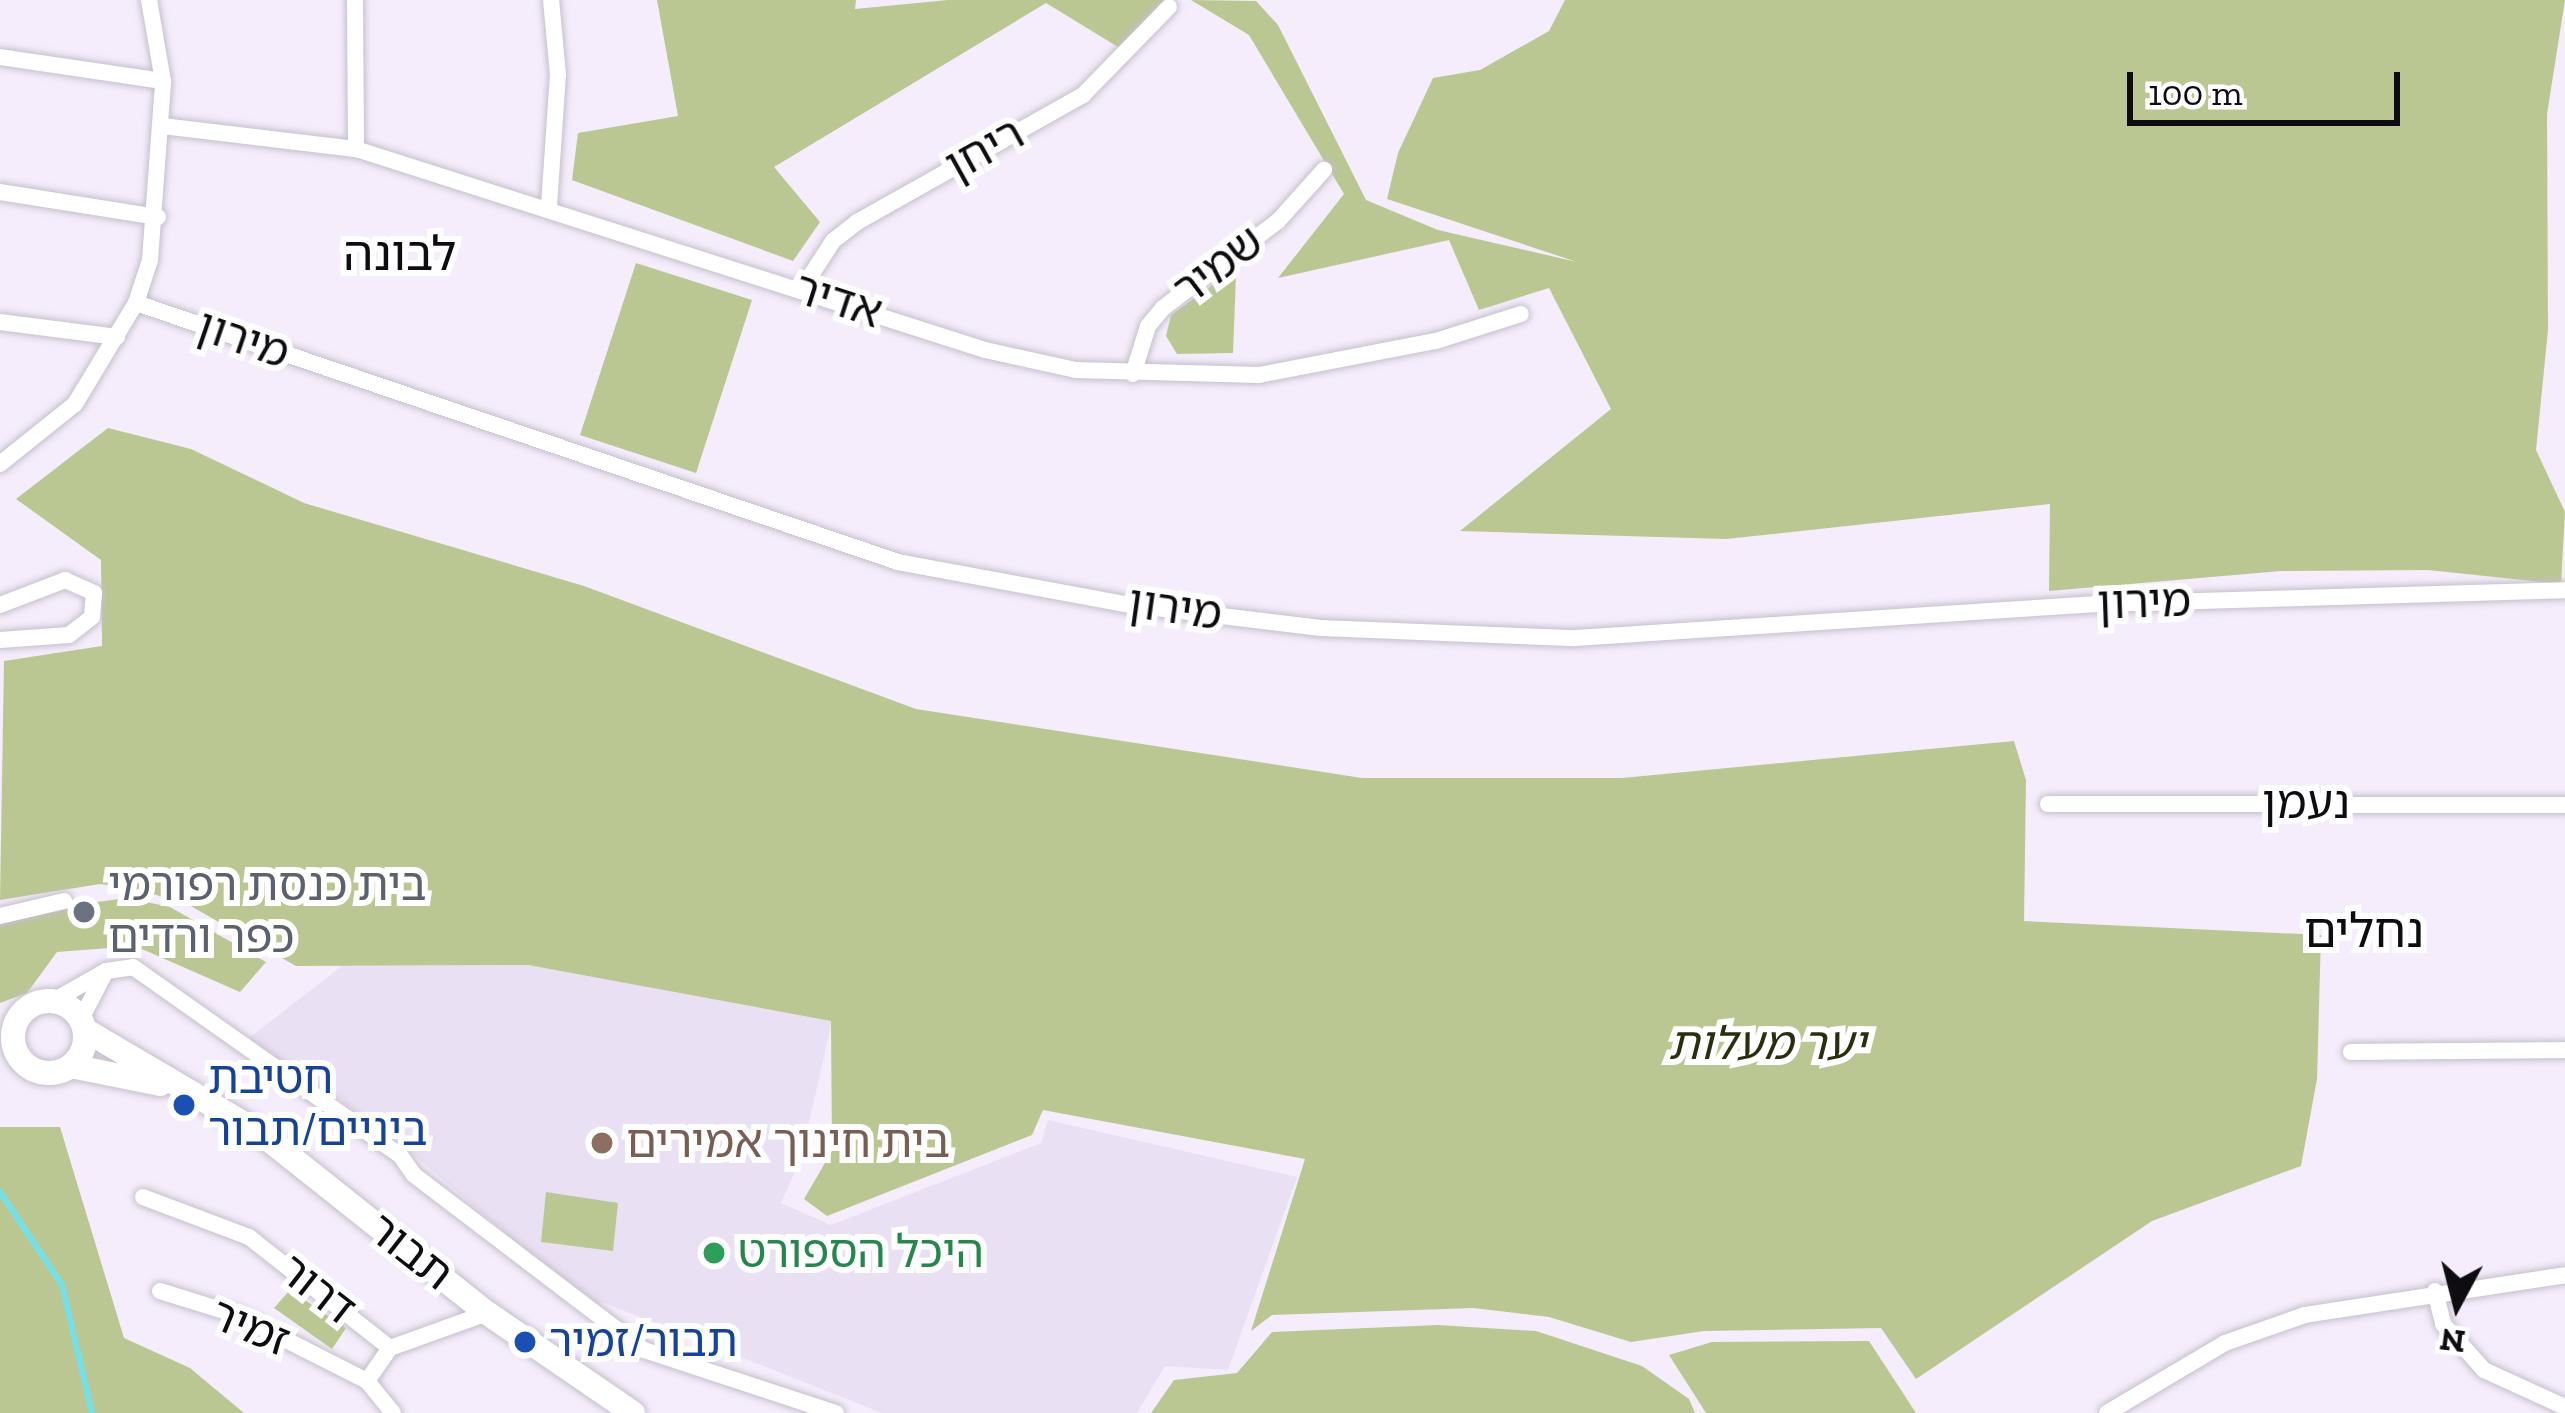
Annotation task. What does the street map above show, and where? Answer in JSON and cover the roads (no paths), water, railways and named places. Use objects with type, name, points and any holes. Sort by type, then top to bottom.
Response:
[{"type":"street","name":"מירון","points":[[149,0],[163,81],[162,126],[158,217],[136,303],[898,562],[1131,605],[1321,628],[1575,638],[2097,604],[2565,590]]},
{"type":"street","points":[[356,0],[356,149]]},
{"type":"street","points":[[549,206],[558,75],[550,0]]},
{"type":"street","name":"ריחן","points":[[802,289],[832,241],[857,222],[1083,95],[1169,7]]},
{"type":"street","points":[[0,56],[163,81]]},
{"type":"street","name":"אדיר","points":[[162,126],[356,149],[549,206],[986,350],[1133,374],[1259,375],[1436,341],[1520,314]]},
{"type":"street","name":"שמיר","points":[[1133,374],[1148,326],[1163,308],[1278,221],[1324,170]]},
{"type":"street","points":[[0,192],[158,217]]},
{"type":"street","points":[[4,457],[75,404],[136,303]]},
{"type":"street","points":[[0,322],[117,337]]},
{"type":"street","points":[[0,605],[65,580],[94,593],[92,617],[69,635],[0,640]]},
{"type":"street","name":"נעמן","points":[[2048,804],[2565,805]]},
{"type":"street","points":[[0,916],[64,901]]},
{"type":"street","points":[[26,1066],[8,1027],[31,1006],[106,971],[133,967],[400,1155],[414,1175],[644,1350],[836,1413]]},
{"type":"street","points":[[0,1061],[56,1073],[70,1066],[106,971]]},
{"type":"street","points":[[52,1000],[83,1024]]},
{"type":"street","name":"תבור","points":[[83,1024],[263,1136],[488,1313],[633,1413]]},
{"type":"street","points":[[2351,1052],[2565,1049]]},
{"type":"street","name":"תבור","points":[[70,1066],[186,1091]]},
{"type":"street","name":"דרור","points":[[143,1197],[249,1237],[390,1348],[488,1313]]},
{"type":"street","points":[[2107,1413],[2225,1343],[2305,1316],[2435,1291],[2565,1275]]},
{"type":"street","name":"זמיר","points":[[160,1291],[237,1315],[367,1381],[393,1413]]},
{"type":"street","points":[[2435,1291],[2443,1324],[2484,1370],[2565,1408]]},
{"type":"street","points":[[367,1381],[390,1348]]},
{"type":"waterway","points":[[0,1192],[62,1285],[92,1413]]},
{"type":"place","name":"בית כנסת רפורמי כפר ורדים","points":[[84,912]]},
{"type":"place","name":"חטיבת ביניים/תבור","points":[[184,1105]]},
{"type":"place","name":"בית חינוך אמירים","points":[[602,1143]]},
{"type":"place","name":"היכל הספורט","points":[[714,1253]]},
{"type":"place","name":"תבור/זמיר","points":[[525,1342]]},
{"type":"district","name":"לבונה","points":[[400,254]]},
{"type":"district","name":"נחלים","points":[[2364,931]]},
{"type":"park label","name":"יער מעלות","points":[[1767,1045]]}]
